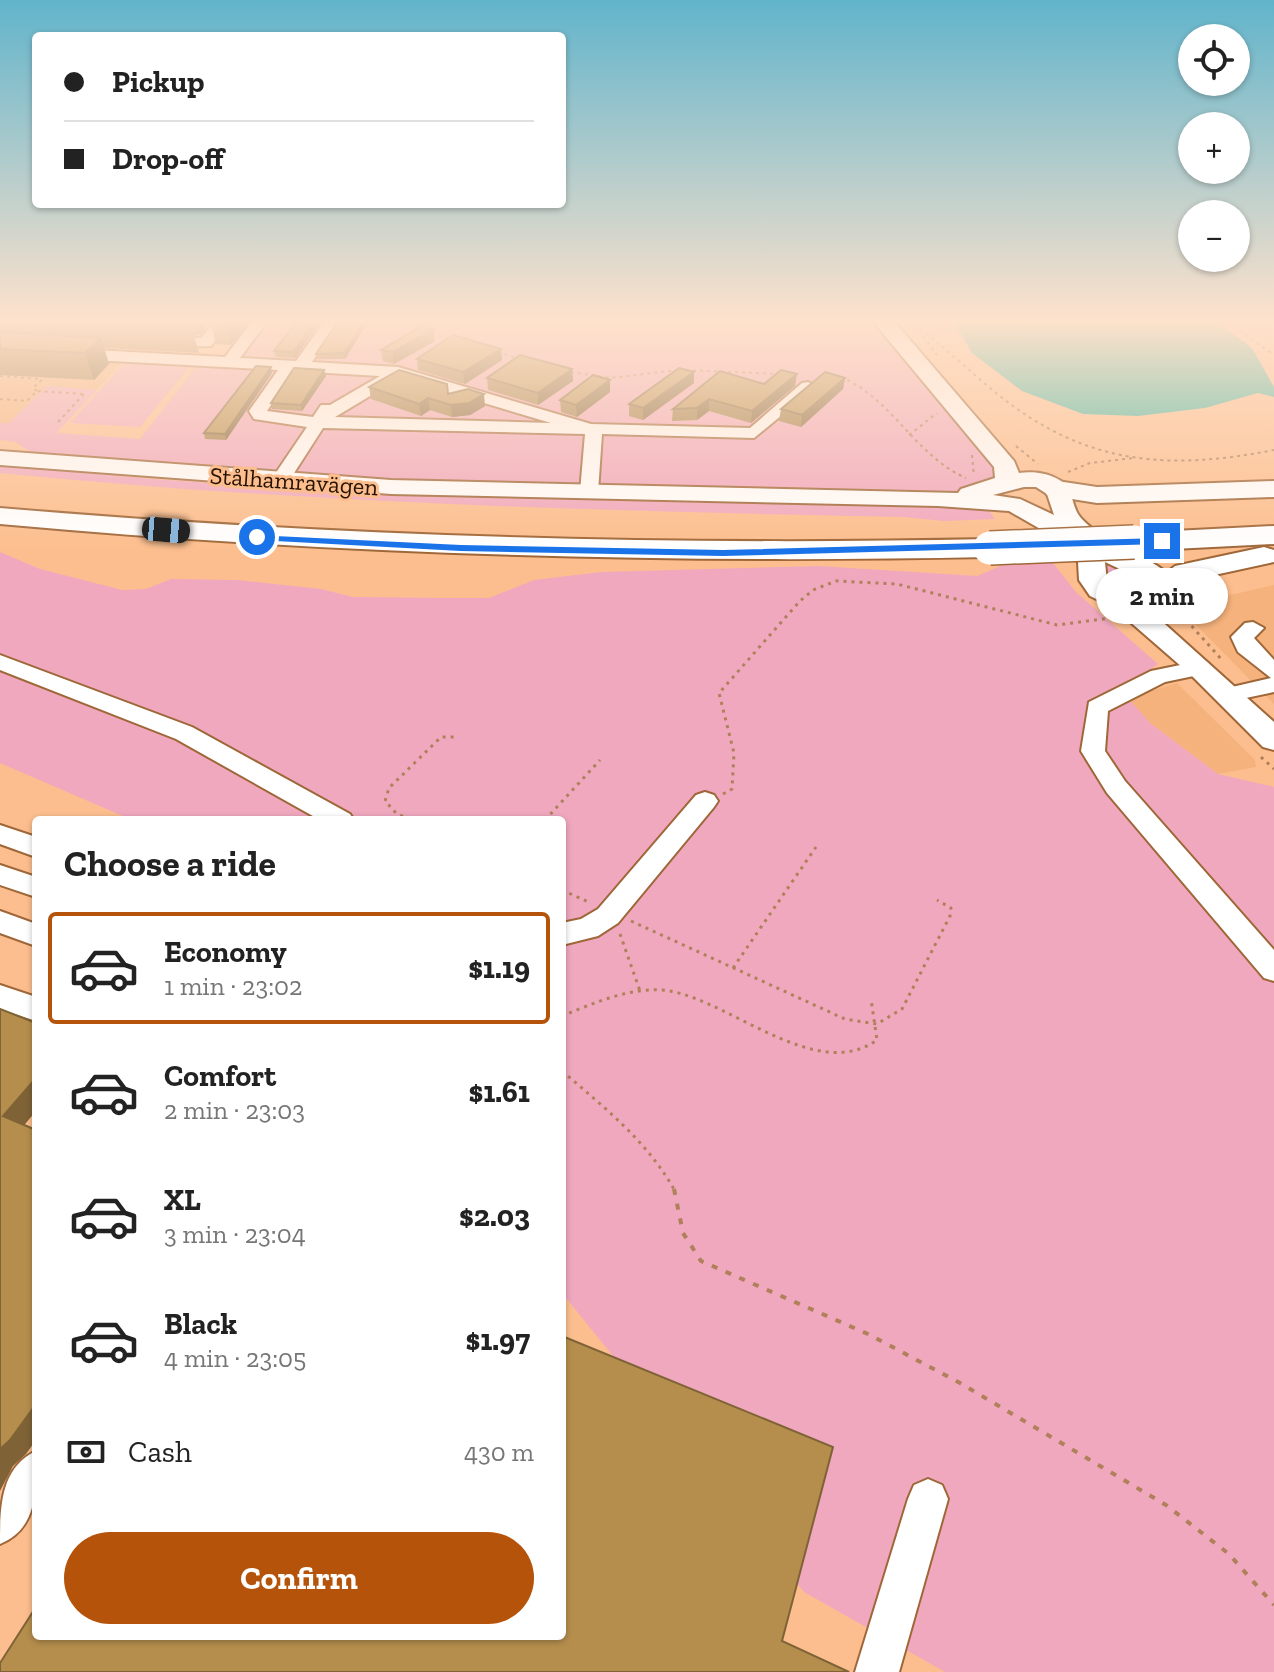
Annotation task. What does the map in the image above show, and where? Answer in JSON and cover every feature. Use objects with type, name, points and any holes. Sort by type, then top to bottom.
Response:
[{"type":"highway","points":[[1057,485],[1097,495],[1274,489]]},
{"type":"highway","points":[[0,500],[282,523],[467,532],[1134,542],[1274,535]]},
{"type":"highway","points":[[0,516],[287,539],[477,548],[723,553],[980,538],[1112,519],[1274,503]]},
{"type":"highway","points":[[1166,598],[1186,572],[1274,554]]},
{"type":"main road","points":[[936,397],[1006,466],[1010,495],[1048,520],[1091,560],[1093,582],[1118,608],[1200,668],[1251,690],[1274,740]]},
{"type":"main road","points":[[942,405],[1057,485],[1067,517],[1102,548],[1152,572],[1200,668]]},
{"type":"main road","name":"Stålhamravägen","points":[[0,458],[391,487],[938,499],[1010,495],[1047,510],[1058,506],[1057,485]]},
{"type":"main road","points":[[1118,608],[1166,598]]},
{"type":"street","points":[[269,397],[258,411],[260,415],[422,425],[754,433],[796,397]]},
{"type":"street","points":[[280,480],[333,397]]},
{"type":"street","points":[[320,421],[355,397]]},
{"type":"street","points":[[446,397],[454,401],[540,415],[594,430]]},
{"type":"street","points":[[422,425],[460,397]]},
{"type":"street","points":[[540,415],[562,400]]},
{"type":"street","points":[[643,432],[665,415]]},
{"type":"street","points":[[589,492],[594,430]]},
{"type":"street","points":[[1253,628],[1242,637],[1246,647],[1274,672]]},
{"type":"street","points":[[0,662],[184,733],[334,816]]},
{"type":"street","points":[[1200,668],[1155,677],[1097,707],[1093,751],[1116,787],[1274,970]]},
{"type":"street","points":[[566,933],[588,928],[608,916],[705,801]]},
{"type":"street","points":[[0,834],[32,846]]},
{"type":"street","points":[[0,875],[32,886]]},
{"type":"street","points":[[0,922],[32,934]]},
{"type":"street","points":[[0,997],[32,1008]]},
{"type":"street","points":[[0,1524],[32,1477]]},
{"type":"street","points":[[877,1672],[928,1499]]},
{"type":"path","points":[[0,399],[27,401],[31,397]]},
{"type":"path","points":[[58,422],[81,397]]},
{"type":"path","points":[[875,397],[923,455],[939,466],[973,480]]},
{"type":"path","points":[[1002,397],[1019,411],[1072,437],[1138,458],[1194,464],[1274,450]]},
{"type":"path","points":[[908,435],[942,405]]},
{"type":"path","points":[[1057,485],[1090,463],[1138,458]]},
{"type":"path","points":[[705,801],[732,789],[734,779],[731,725],[719,693],[722,685],[758,652],[806,596],[830,581],[919,588],[1055,625],[1076,626],[1118,608]]},
{"type":"path","points":[[1166,598],[1202,642],[1251,690]]},
{"type":"path","points":[[403,816],[388,807],[385,801],[389,788],[441,737],[458,737]]},
{"type":"path","points":[[549,816],[600,760]]},
{"type":"path","points":[[733,968],[816,847]]},
{"type":"path","points":[[625,920],[845,1019],[877,1024],[902,1009],[950,916],[951,908],[937,900]]},
{"type":"path","points":[[566,1015],[641,993],[668,991],[803,1045],[855,1055],[866,1051],[877,1040],[871,999]]},
{"type":"path","points":[[566,1074],[636,1135],[660,1164],[678,1196],[683,1233],[701,1261],[868,1334],[960,1383],[1166,1505],[1229,1554],[1274,1605]]},
{"type":"shaded area","points":[[0,397],[36,397],[9,423],[0,423]]},
{"type":"shaded area","points":[[36,397],[90,397],[56,433],[140,439],[173,397],[942,397],[1001,467],[1000,478],[974,489],[935,493],[399,480],[33,454],[16,442],[0,440],[0,423],[9,423]]},
{"type":"shaded area","points":[[94,397],[165,397],[140,427],[70,423]]},
{"type":"shaded area","points":[[0,464],[123,476],[369,492],[986,507],[995,519],[944,521],[903,517],[338,499],[0,473]]},
{"type":"shaded area","points":[[0,552],[40,569],[122,590],[146,589],[171,579],[237,580],[321,589],[353,597],[445,598],[489,598],[534,580],[601,572],[818,566],[977,576],[1015,560],[1050,559],[1076,592],[1158,664],[1121,690],[1150,723],[1218,774],[1274,787],[1274,1672],[945,1672],[804,1592],[566,1298],[566,816],[123,816],[0,763]]},
{"type":"shaded area","points":[[1108,563],[1146,581],[1145,588],[1131,592],[1119,590],[1109,581],[1103,568]]},
{"type":"shaded area","points":[[1274,585],[1274,704],[1195,624],[1191,604]]},
{"type":"shaded area","points":[[1177,683],[1255,760],[1256,767],[1218,774],[1150,723],[1127,698]]},
{"type":"water","points":[[1038,397],[1244,397],[1205,408],[1138,416],[1083,414]]},
{"type":"building","points":[[232,397],[250,397],[225,434],[204,433]]},
{"type":"building","points":[[275,397],[306,397],[301,405],[271,403]]},
{"type":"building","points":[[398,397],[479,397],[469,403],[451,405],[428,398],[419,404]]},
{"type":"building","points":[[564,397],[587,397],[576,405],[560,400]]},
{"type":"building","points":[[639,397],[659,397],[643,408],[629,404]]},
{"type":"building","points":[[688,397],[769,397],[752,411],[709,399],[697,408],[673,409]]},
{"type":"building","points":[[795,397],[823,397],[802,415],[781,409]]},
{"type":"building","points":[[0,1009],[32,1021],[32,1083],[3,1116],[32,1128],[32,1410],[0,1449]]},
{"type":"building","points":[[566,1338],[833,1447],[782,1641],[849,1672],[0,1672],[0,1663],[32,1613],[32,1640],[566,1640]]},
{"type":"route","points":[[257,537],[461,548],[723,553],[857,552],[1162,541]]}]
